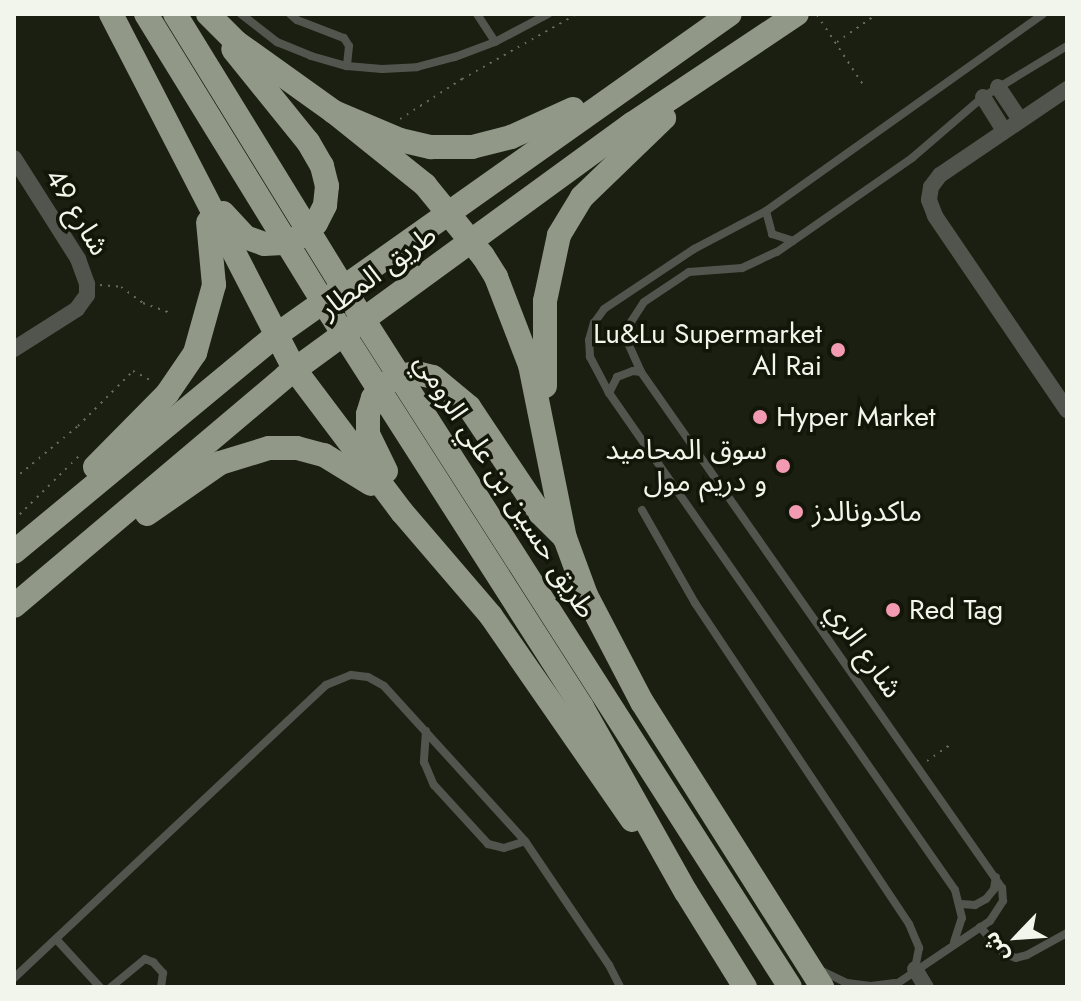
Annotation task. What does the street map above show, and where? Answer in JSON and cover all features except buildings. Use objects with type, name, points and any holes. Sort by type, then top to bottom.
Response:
[{"type":"highway","points":[[111,14],[295,370],[402,512],[491,616],[686,892]]},
{"type":"highway","name":"طريق حسين بن علي الرومي","points":[[146,14],[245,152],[430,446],[790,987]]},
{"type":"highway","name":"طريق حسين بن علي الرومي","points":[[175,14],[245,152]]},
{"type":"highway","name":"طريق المطار","points":[[14,552],[275,336],[730,14]]},
{"type":"highway","name":"طريق المطار","points":[[14,606],[295,370],[632,124],[797,14]]},
{"type":"highway","points":[[202,192],[217,203],[230,224],[245,237],[264,244],[283,243],[302,236],[316,223],[325,205],[327,186],[322,166],[308,142],[239,58],[211,18]]},
{"type":"highway","points":[[211,18],[405,166],[472,241],[496,277],[515,317],[530,365],[565,538],[612,650],[822,987]]},
{"type":"highway","points":[[546,444],[545,301],[559,235],[582,197],[709,75]]},
{"type":"highway","points":[[334,112],[379,133],[442,148],[492,143],[530,130],[640,76]]},
{"type":"highway","points":[[64,508],[116,444],[167,394],[195,353],[214,285],[213,247],[202,192]]},
{"type":"highway","points":[[402,512],[399,491],[371,444],[368,414],[373,398],[384,385],[399,376],[416,373],[442,381],[469,407],[540,513],[565,538]]},
{"type":"highway","name":"طريق حسين بن علي الرومي","points":[[430,446],[604,743],[686,892],[745,987]]},
{"type":"highway","points":[[94,539],[138,520],[220,463],[269,448],[310,451],[340,462],[402,512]]},
{"type":"street","points":[[998,87],[1020,120]]},
{"type":"street","points":[[1067,89],[940,175],[931,187],[931,208],[1067,410]]},
{"type":"street","points":[[983,97],[1004,130]]},
{"type":"street","name":"شارع 49","points":[[14,158],[78,259],[87,290]]},
{"type":"street","points":[[14,349],[77,309],[87,290]]},
{"type":"street","points":[[915,969],[926,987]]},
{"type":"lane","points":[[241,14],[277,42],[347,66],[382,69],[417,67],[495,42],[548,14]]},
{"type":"lane","points":[[290,14],[294,19],[344,38],[349,46],[347,66]]},
{"type":"lane","points":[[477,14],[495,42]]},
{"type":"lane","points":[[953,944],[960,932],[961,904],[955,890],[609,393],[590,357],[589,340],[594,323],[604,309],[694,249],[766,211],[1043,14]]},
{"type":"lane","name":"شارع الري","points":[[996,877],[641,372],[631,352],[628,334],[632,316],[644,302],[689,272],[742,268],[793,241],[912,158],[983,97],[1067,46]]},
{"type":"lane","points":[[766,211],[772,234],[793,241]]},
{"type":"lane","points":[[609,393],[617,377],[633,371],[641,372]]},
{"type":"lane","points":[[642,510],[695,603],[909,924],[919,948],[915,969]]},
{"type":"lane","points":[[14,978],[333,680],[359,675],[376,681],[426,731],[525,841],[609,965],[620,987]]},
{"type":"lane","points":[[426,731],[424,762],[434,785],[488,844],[504,848],[525,841]]},
{"type":"lane","points":[[961,904],[975,905],[986,899],[994,889],[996,877]]},
{"type":"lane","points":[[805,957],[824,973],[847,983],[895,986],[998,912],[1003,901],[996,877]]},
{"type":"lane","points":[[980,927],[1004,954],[1016,958],[1067,933]]},
{"type":"lane","points":[[56,939],[100,987]]},
{"type":"lane","points":[[111,987],[145,959],[153,962],[163,973],[161,987]]},
{"type":"path","points":[[379,133],[462,79],[577,14]]},
{"type":"path","points":[[816,14],[862,83]]},
{"type":"path","points":[[836,43],[877,14]]},
{"type":"path","points":[[87,290],[121,287],[143,303],[168,312]]},
{"type":"path","points":[[14,479],[78,426],[133,371]]},
{"type":"path","points":[[919,766],[951,744]]},
{"type":"place","name":"Lu&Lu Supermarket Al Rai","points":[[838,350]]},
{"type":"place","name":"Hyper Market","points":[[760,417]]},
{"type":"place","name":"سوق المحاميد و دريم مول","points":[[783,466]]},
{"type":"place","name":"ماكدونالدز","points":[[796,512]]},
{"type":"place","name":"Red Tag","points":[[893,610]]}]
